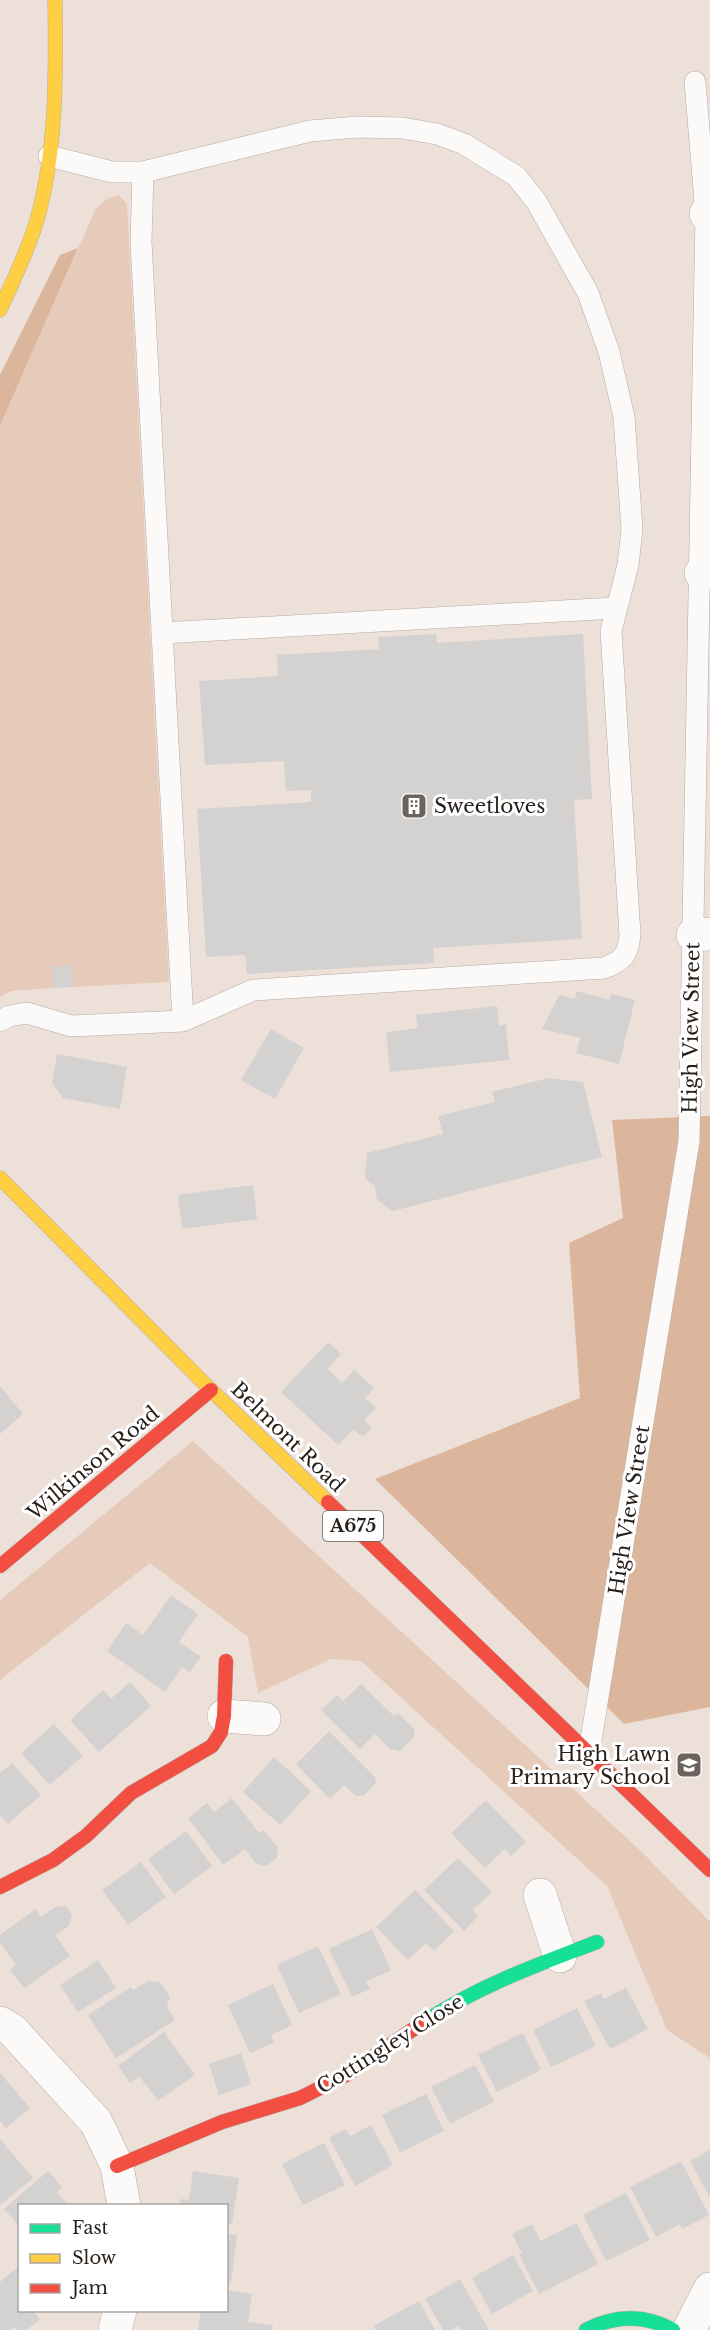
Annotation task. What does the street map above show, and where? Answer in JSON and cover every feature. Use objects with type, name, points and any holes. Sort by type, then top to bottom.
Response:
[{"type":"street","points":[[0,310],[40,209],[49,156],[57,78],[55,0]]},
{"type":"street","name":"Belmont Road","points":[[0,1178],[211,1390],[710,1870]]},
{"type":"street","name":"Wilkinson Road","points":[[0,1566],[211,1390]]},
{"type":"street","points":[[0,1887],[53,1860],[86,1836],[126,1797],[212,1746],[221,1732],[224,1716],[226,1660]]},
{"type":"street","points":[[224,1716],[264,1719]]},
{"type":"street","points":[[540,1895],[560,1956]]},
{"type":"street","name":"Cottingley Close","points":[[117,2166],[222,2122],[300,2098],[346,2075],[443,2009],[505,1977],[597,1941]]},
{"type":"street","points":[[0,2023],[12,2030],[96,2122],[117,2166],[124,2204]]},
{"type":"street","points":[[689,2330],[710,2289]]},
{"type":"street","points":[[116,2330],[120,2312]]},
{"type":"street","points":[[586,2330],[612,2319],[640,2319],[665,2325],[674,2330]]},
{"type":"lane","name":"High View Street","points":[[589,1752],[689,1141],[701,935],[708,214],[695,81]]},
{"type":"lane","points":[[0,1021],[9,1016],[27,1013],[71,1026],[183,1021],[253,990],[604,968],[618,963],[628,950],[630,935],[612,631],[628,565],[632,529],[624,417],[612,363],[588,293],[536,201],[516,176],[464,144],[437,134],[402,128],[358,127],[310,131],[143,172],[112,172],[49,156]]},
{"type":"lane","points":[[143,172],[141,242],[183,1021]]},
{"type":"lane","points":[[162,633],[616,608]]},
{"type":"shaded area","points":[[119,195],[127,204],[169,982],[73,987],[72,966],[52,967],[52,988],[11,991],[0,997],[0,426],[96,208],[108,198]]},
{"type":"shaded area","points":[[78,248],[0,426],[0,375],[60,255]]},
{"type":"shaded area","points":[[710,1116],[710,1707],[624,1724],[375,1479],[580,1398],[569,1243],[623,1218],[612,1120]]},
{"type":"shaded area","points":[[193,1441],[642,1852],[710,1922],[710,2058],[667,2030],[607,1886],[361,1661],[331,1659],[258,1693],[248,1637],[150,1563],[0,1680],[0,1600]]},
{"type":"building","name":"Sweetloves","points":[[436,634],[437,643],[583,634],[592,799],[574,800],[582,939],[433,948],[434,963],[247,974],[245,955],[206,957],[197,809],[311,802],[311,790],[286,791],[284,761],[205,765],[199,681],[278,676],[277,655],[379,649],[378,637]]},
{"type":"building","points":[[72,966],[73,987],[52,988],[52,967]]},
{"type":"building","points":[[576,991],[610,1000],[611,994],[635,1000],[619,1064],[576,1053],[580,1038],[542,1029],[559,995],[575,999]]},
{"type":"building","points":[[497,1006],[499,1026],[506,1024],[509,1060],[390,1072],[386,1032],[418,1028],[416,1015]]},
{"type":"building","points":[[271,1029],[304,1048],[275,1099],[241,1080]]},
{"type":"building","points":[[57,1054],[127,1067],[120,1109],[63,1098],[52,1083]]},
{"type":"building","points":[[549,1078],[583,1082],[602,1157],[393,1211],[377,1200],[375,1186],[365,1178],[367,1153],[443,1134],[438,1116],[495,1102],[492,1092]]},
{"type":"building","points":[[253,1185],[257,1219],[182,1229],[178,1195]]},
{"type":"building","points":[[328,1342],[341,1354],[327,1369],[342,1383],[354,1370],[374,1388],[365,1398],[376,1408],[364,1420],[372,1428],[363,1437],[353,1429],[338,1445],[281,1392]]},
{"type":"building","points":[[0,1386],[23,1414],[0,1434]]},
{"type":"building","points":[[171,1595],[198,1614],[179,1642],[201,1657],[190,1672],[182,1667],[165,1692],[107,1651],[126,1623],[143,1635]]},
{"type":"building","points":[[130,1682],[151,1706],[99,1752],[70,1720],[103,1690],[111,1699]]},
{"type":"building","points":[[361,1684],[394,1716],[398,1713],[414,1729],[414,1737],[400,1751],[390,1749],[375,1734],[360,1749],[321,1710],[337,1695],[343,1701]]},
{"type":"building","points":[[54,1724],[83,1756],[50,1785],[21,1753]]},
{"type":"building","points":[[329,1731],[375,1777],[376,1783],[363,1796],[356,1796],[344,1785],[330,1799],[296,1764]]},
{"type":"building","points":[[274,1757],[311,1791],[280,1825],[243,1792]]},
{"type":"building","points":[[12,1763],[41,1795],[8,1824],[0,1815],[0,1773]]},
{"type":"building","points":[[232,1798],[259,1833],[264,1830],[278,1848],[277,1858],[266,1866],[256,1864],[245,1849],[223,1865],[188,1818],[207,1803],[214,1812]]},
{"type":"building","points":[[486,1800],[526,1842],[511,1856],[505,1849],[485,1868],[451,1833]]},
{"type":"building","points":[[186,1831],[212,1866],[174,1894],[148,1859]]},
{"type":"building","points":[[458,1858],[492,1892],[473,1910],[478,1916],[464,1931],[424,1890]]},
{"type":"building","points":[[141,1862],[166,1897],[128,1925],[102,1890]]},
{"type":"building","points":[[415,1890],[454,1931],[434,1951],[426,1943],[408,1960],[376,1927]]},
{"type":"building","points":[[57,1906],[67,1907],[72,1916],[69,1926],[55,1935],[70,1956],[24,1988],[10,1970],[16,1965],[0,1943],[0,1935],[36,1909],[41,1917]]},
{"type":"building","points":[[372,1929],[391,1970],[366,1982],[370,1989],[352,1997],[329,1949]]},
{"type":"building","points":[[318,1946],[341,1994],[299,2013],[277,1965]]},
{"type":"building","points":[[98,1960],[116,1988],[78,2012],[60,1985]]},
{"type":"building","points":[[148,1981],[160,1982],[170,1997],[167,2007],[175,2020],[116,2058],[88,2015],[131,1987],[133,1990]]},
{"type":"building","points":[[273,1984],[292,2025],[271,2035],[274,2042],[250,2053],[228,2005]]},
{"type":"building","points":[[626,1988],[648,2029],[610,2049],[584,2001],[601,1993],[604,1999]]},
{"type":"building","points":[[577,2008],[596,2046],[551,2067],[533,2030]]},
{"type":"building","points":[[164,2032],[195,2075],[158,2101],[139,2076],[130,2083],[118,2066]]},
{"type":"building","points":[[523,2033],[541,2070],[497,2092],[478,2055]]},
{"type":"building","points":[[241,2053],[251,2084],[219,2095],[209,2064]]},
{"type":"building","points":[[475,2065],[494,2102],[450,2124],[431,2087]]},
{"type":"building","points":[[0,2073],[30,2108],[6,2128],[0,2121]]},
{"type":"building","points":[[426,2094],[444,2131],[400,2153],[382,2115]]},
{"type":"building","points":[[371,2125],[393,2165],[355,2186],[329,2138],[346,2129],[350,2136]]},
{"type":"building","points":[[0,2139],[33,2178],[0,2205]]},
{"type":"building","points":[[324,2143],[345,2185],[303,2205],[282,2164]]},
{"type":"building","points":[[710,2150],[710,2198],[690,2161]]},
{"type":"building","points":[[681,2161],[709,2215],[682,2229],[680,2224],[656,2237],[630,2187]]},
{"type":"building","points":[[48,2171],[62,2187],[57,2192],[67,2204],[18,2204],[18,2225],[4,2209]]},
{"type":"building","points":[[193,2171],[239,2178],[232,2224],[228,2224],[228,2204],[180,2204],[181,2199],[189,2200]]},
{"type":"building","points":[[626,2193],[650,2240],[606,2261],[583,2215]]},
{"type":"building","points":[[576,2223],[598,2264],[539,2294],[519,2254],[522,2253],[512,2234],[532,2224],[541,2241]]},
{"type":"building","points":[[228,2234],[237,2235],[231,2283],[228,2282]]},
{"type":"building","points":[[513,2255],[533,2291],[492,2314],[472,2278]]},
{"type":"building","points":[[18,2267],[18,2312],[34,2312],[40,2319],[27,2330],[18,2330],[15,2327],[11,2330],[0,2330],[0,2282]]},
{"type":"building","points":[[460,2279],[489,2330],[461,2330],[458,2326],[452,2330],[443,2330],[425,2299]]},
{"type":"building","points":[[228,2290],[252,2294],[248,2322],[273,2325],[272,2330],[198,2330],[201,2312],[228,2312]]},
{"type":"building","points":[[419,2301],[435,2330],[376,2330],[373,2326]]},
{"type":"traffic: fast","points":[[421,2024],[485,1988],[597,1942]]},
{"type":"traffic: fast","points":[[586,2330],[608,2321],[630,2318],[651,2321],[673,2330]]},
{"type":"traffic: slow","points":[[0,310],[33,232],[44,193],[54,111],[55,0]]},
{"type":"traffic: slow","points":[[0,1178],[211,1390],[328,1502]]},
{"type":"traffic: jam","points":[[0,1566],[211,1390]]},
{"type":"traffic: jam","points":[[328,1502],[710,1870]]},
{"type":"traffic: jam","points":[[0,1887],[53,1860],[86,1836],[131,1793],[212,1746],[221,1732],[224,1716],[226,1661]]},
{"type":"traffic: jam","points":[[117,2166],[222,2122],[300,2098],[346,2075],[421,2024]]},
{"type":"place","name":"Sweetloves","points":[[414,806]]},
{"type":"place","name":"High Lawn Primary School","points":[[689,1765]]}]
